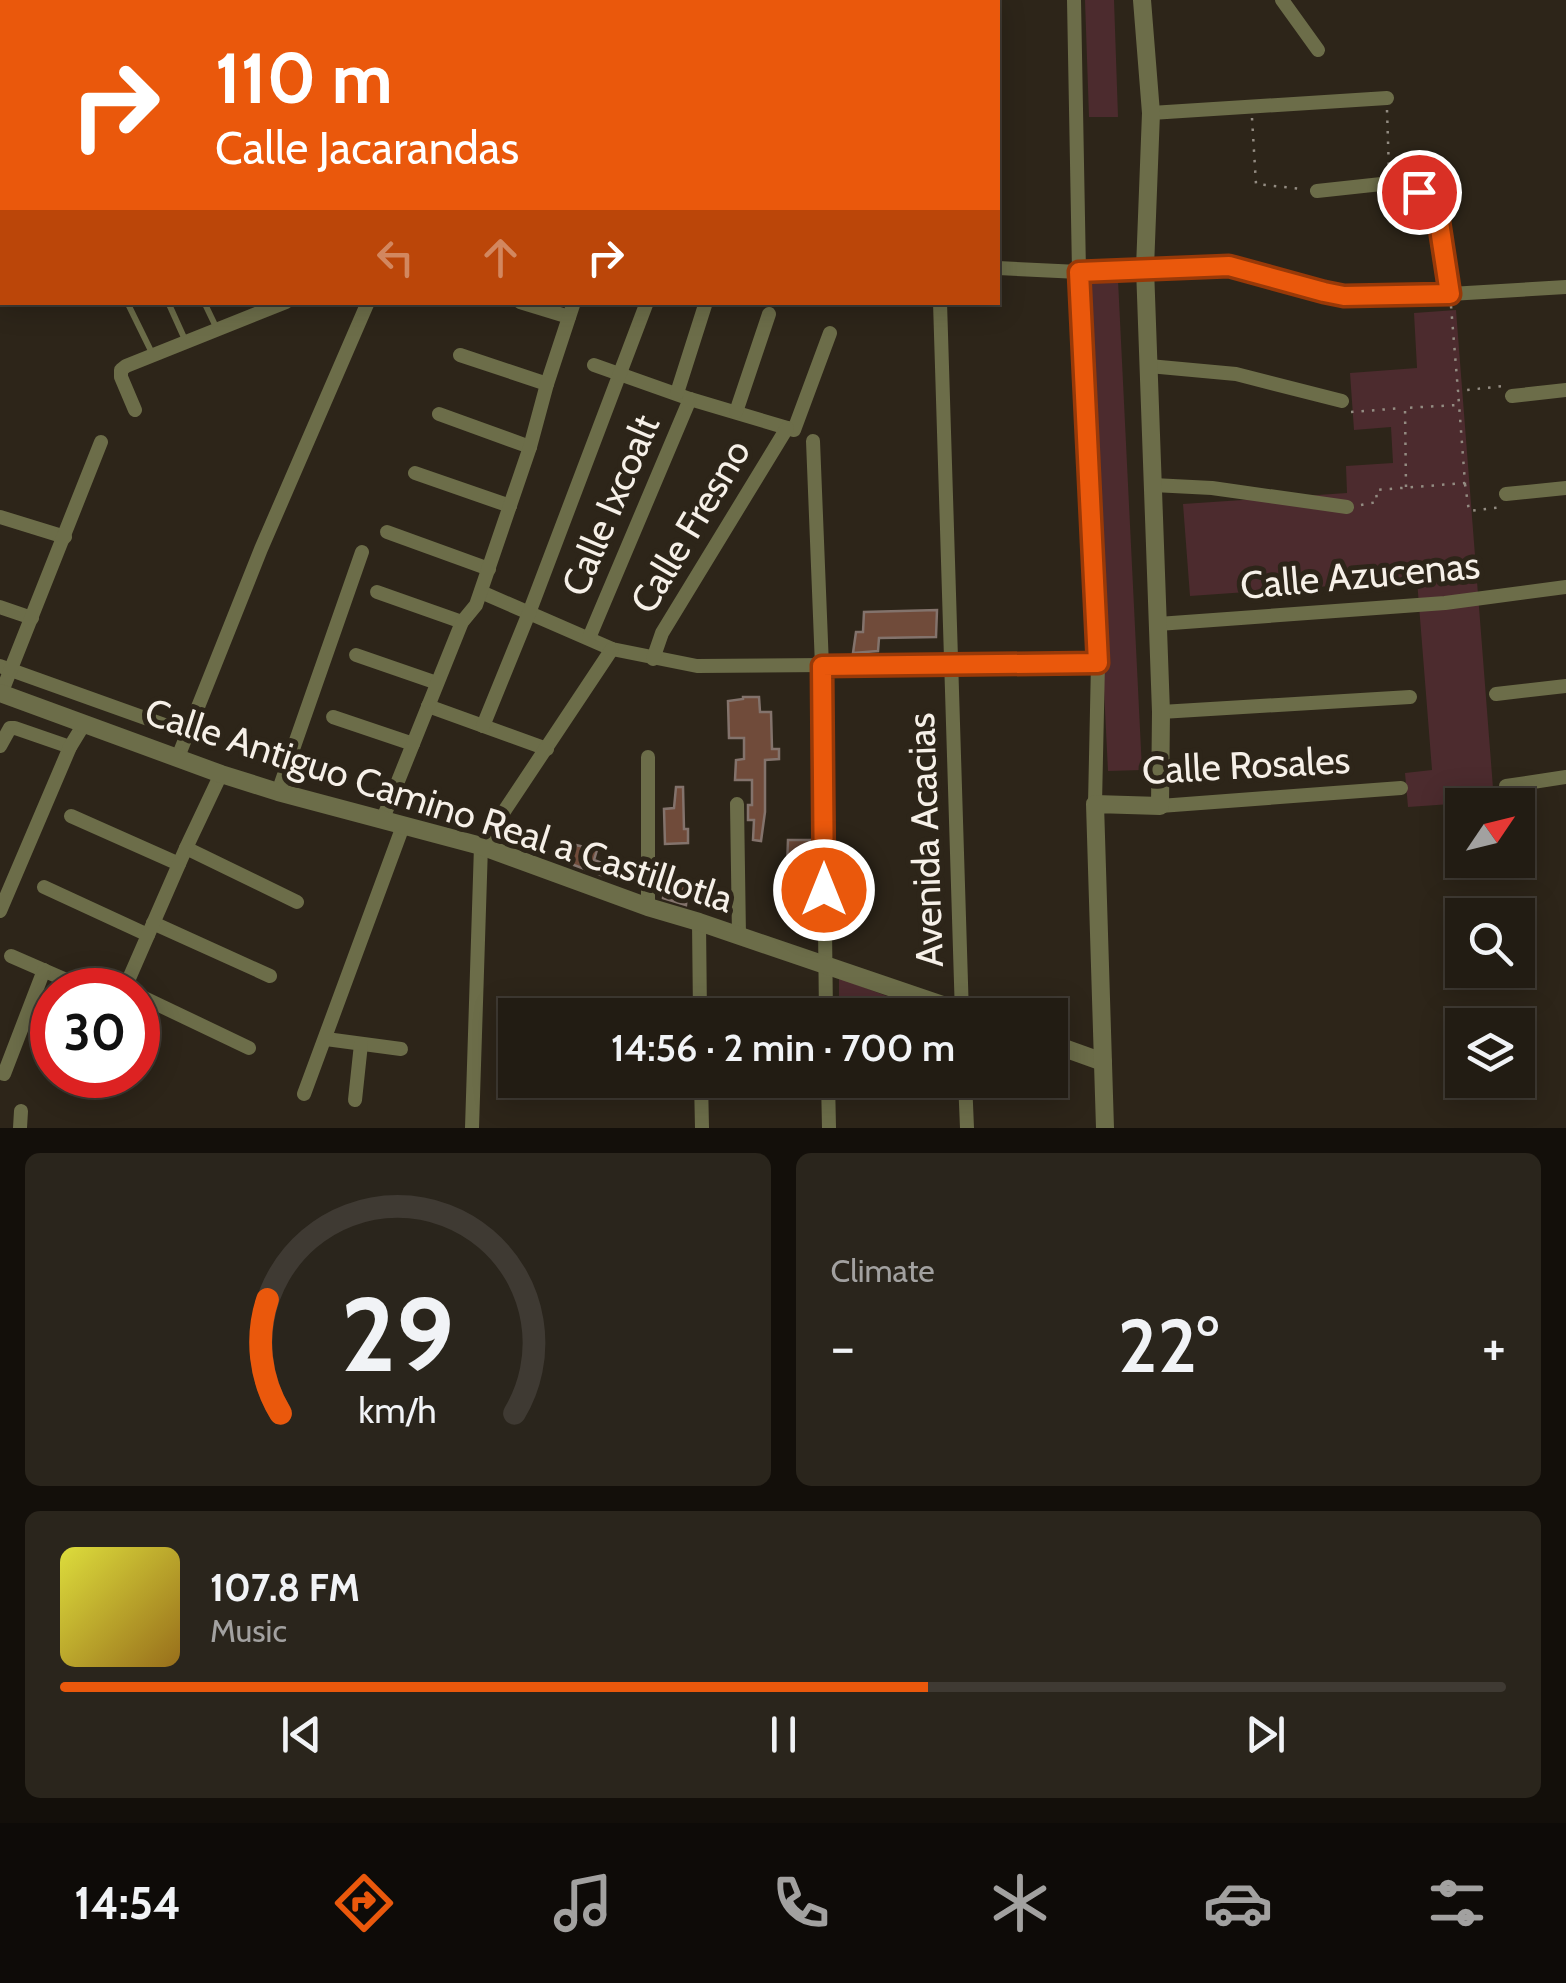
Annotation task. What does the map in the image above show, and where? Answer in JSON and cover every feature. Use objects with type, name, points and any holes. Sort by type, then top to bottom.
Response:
[{"type":"street","points":[[1074,0],[1079,272],[1098,663],[1095,804],[1105,1128]]},
{"type":"street","points":[[1142,0],[1151,112],[1144,268],[1161,712],[1160,806]]},
{"type":"street","points":[[1282,0],[1318,50]]},
{"type":"street","points":[[1151,112],[1386,98]]},
{"type":"street","points":[[1317,191],[1400,182],[1427,196],[1437,209],[1450,294]]},
{"type":"street","points":[[1000,268],[1079,272],[1229,266],[1344,296],[1566,287]]},
{"type":"street","points":[[135,410],[121,378],[121,370],[126,366],[217,330],[246,310],[272,305]]},
{"type":"street","points":[[178,757],[367,305]]},
{"type":"street","points":[[382,820],[462,622],[481,592],[560,352],[571,310],[539,305]]},
{"type":"street","points":[[483,726],[646,305]]},
{"type":"street","name":"Calle Ixcoalt","points":[[590,638],[684,396],[705,305]]},
{"type":"street","name":"Avenida Acacias","points":[[940,305],[965,998]]},
{"type":"street","points":[[736,412],[768,314]]},
{"type":"street","name":"Calle Fresno","points":[[653,659],[662,633],[791,429],[830,333]]},
{"type":"street","points":[[460,355],[548,384]]},
{"type":"street","points":[[594,365],[791,429]]},
{"type":"street","points":[[1150,366],[1236,374],[1342,401]]},
{"type":"street","points":[[1512,396],[1566,390]]},
{"type":"street","points":[[439,414],[530,446]]},
{"type":"street","points":[[813,441],[822,666],[825,998]]},
{"type":"street","points":[[1,694],[6,668],[32,618],[101,442]]},
{"type":"street","points":[[415,473],[510,506]]},
{"type":"street","points":[[1153,484],[1348,507]]},
{"type":"street","points":[[1506,494],[1566,488]]},
{"type":"street","points":[[0,517],[65,538]]},
{"type":"street","points":[[387,532],[489,568]]},
{"type":"street","points":[[278,792],[362,552]]},
{"type":"street","name":"Calle Azucenas","points":[[1158,624],[1445,603],[1566,587]]},
{"type":"street","points":[[377,592],[462,622]]},
{"type":"street","points":[[481,592],[612,649],[697,666],[1098,663]]},
{"type":"street","points":[[0,607],[32,618]]},
{"type":"street","points":[[472,1128],[481,846],[612,649]]},
{"type":"street","points":[[356,656],[437,683]]},
{"type":"street","points":[[6,668],[187,733]]},
{"type":"street","points":[[1496,694],[1566,686]]},
{"type":"street","name":"Calle Antiguo Camino Real a Castillotla","points":[[1,694],[221,774],[481,846],[919,998]]},
{"type":"street","points":[[1161,712],[1410,697]]},
{"type":"street","points":[[428,706],[547,749]]},
{"type":"street","points":[[332,717],[413,744]]},
{"type":"street","points":[[0,911],[84,724]]},
{"type":"street","points":[[0,746],[10,728],[16,728],[70,748]]},
{"type":"street","points":[[648,757],[648,907]]},
{"type":"street","points":[[134,968],[221,774]]},
{"type":"street","points":[[1506,786],[1566,778]]},
{"type":"street","name":"Calle Rosales","points":[[1095,804],[1160,806],[1401,788]]},
{"type":"street","points":[[737,804],[739,936]]},
{"type":"street","points":[[71,816],[179,864]]},
{"type":"street","points":[[304,1094],[403,826]]},
{"type":"street","points":[[186,848],[297,902]]},
{"type":"street","points":[[44,888],[270,976]]},
{"type":"street","points":[[699,922],[700,998]]},
{"type":"street","points":[[11,956],[39,968]]},
{"type":"street","points":[[4,1074],[30,1006]]},
{"type":"street","points":[[160,1006],[249,1048]]},
{"type":"street","points":[[326,1039],[401,1049]]},
{"type":"street","points":[[356,1100],[361,1044]]},
{"type":"street","points":[[1068,1049],[1103,1062]]},
{"type":"street","points":[[701,1098],[702,1128]]},
{"type":"street","points":[[828,1098],[829,1128]]},
{"type":"street","points":[[966,1098],[967,1128]]},
{"type":"street","points":[[20,1111],[20,1128]]},
{"type":"lane","points":[[128,305],[153,356]]},
{"type":"lane","points":[[169,305],[186,342]]},
{"type":"lane","points":[[205,305],[217,330]]},
{"type":"path","points":[[1386,98],[1390,183]]},
{"type":"path","points":[[1252,106],[1256,184],[1317,191]]},
{"type":"path","points":[[1450,294],[1468,511],[1507,507],[1506,494]]},
{"type":"path","points":[[1458,392],[1510,386],[1512,396]]},
{"type":"path","points":[[1342,401],[1342,412],[1458,406]]},
{"type":"path","points":[[1404,408],[1406,488]]},
{"type":"path","points":[[1348,507],[1377,502],[1376,490],[1465,483]]},
{"type":"shaded area","points":[[1085,0],[1114,0],[1118,117],[1089,117]]},
{"type":"shaded area","points":[[1118,280],[1142,770],[1108,771],[1084,282]]},
{"type":"shaded area","points":[[1456,310],[1493,788],[1445,788],[1445,804],[1408,807],[1405,773],[1432,770],[1417,580],[1190,596],[1183,504],[1347,493],[1346,466],[1393,463],[1391,427],[1354,430],[1350,373],[1417,368],[1414,313]]},
{"type":"shaded area","points":[[839,978],[892,998],[839,998]]},
{"type":"building","points":[[937,610],[936,637],[879,638],[878,651],[853,653],[856,632],[863,632],[864,612]]},
{"type":"building","points":[[759,697],[760,712],[771,712],[772,749],[779,749],[779,759],[765,760],[761,841],[753,840],[754,820],[748,820],[752,780],[735,780],[736,760],[744,759],[744,738],[729,738],[728,701]]},
{"type":"building","points":[[676,787],[683,787],[688,843],[665,844],[664,809],[674,808]]},
{"type":"building","points":[[788,840],[811,840],[810,868],[787,867]]},
{"type":"building","points":[[576,845],[597,850],[594,860],[610,866],[606,877],[571,864]]},
{"type":"building","points":[[688,884],[686,905],[663,898],[664,886]]},
{"type":"route","points":[[824,890],[822,666],[1098,663],[1079,272],[1229,266],[1344,296],[1450,294],[1437,209],[1419,192]]}]
